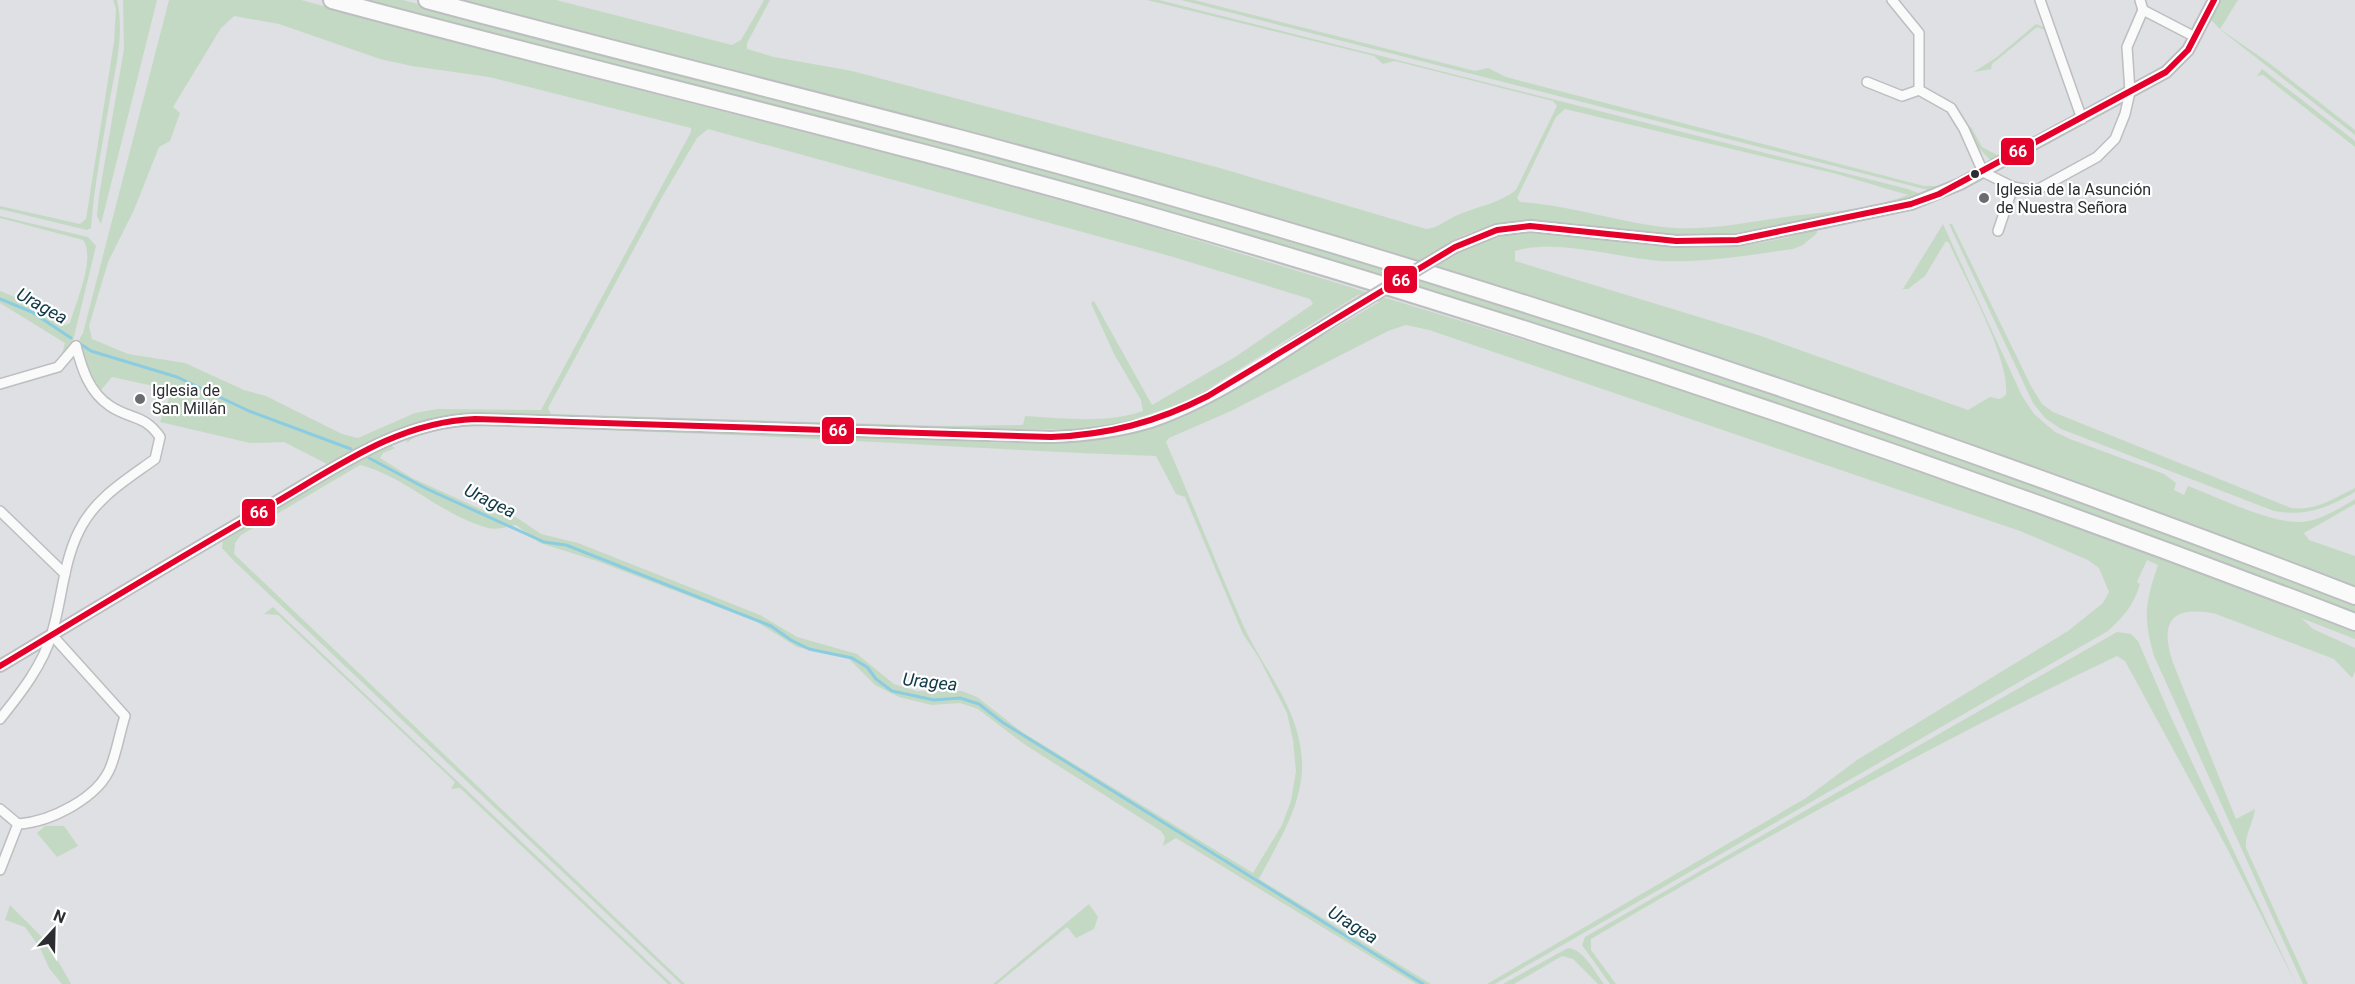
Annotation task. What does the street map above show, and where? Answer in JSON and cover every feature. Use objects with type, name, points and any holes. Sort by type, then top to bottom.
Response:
[{"type":"highway","points":[[332,0],[978,169],[1172,222],[1393,288],[1581,347],[1923,462],[2355,622]]},
{"type":"highway","points":[[426,0],[1001,149],[1358,252],[1590,324],[1910,432],[2101,500],[2355,596]]},
{"type":"street","points":[[1892,0],[1919,33],[1919,90]]},
{"type":"street","points":[[2040,0],[2082,118]]},
{"type":"street","points":[[0,666],[212,538],[381,443],[418,426],[475,418],[1051,436],[1098,434],[1152,421],[1189,406],[1455,247],[1497,230],[1530,226],[1676,241],[1737,240],[1911,204],[1939,194],[2130,92],[2179,61],[2195,37],[2214,0]]},
{"type":"street","points":[[1867,82],[1902,96],[1919,90],[1951,108],[1964,129],[1983,172],[2013,187],[2035,191],[2097,157],[2115,139],[2125,114],[2130,92],[2127,47],[2141,5],[2195,37]]},
{"type":"street","points":[[1998,231],[2013,187]]},
{"type":"street","points":[[0,384],[58,367],[76,346],[82,368],[94,392],[110,406],[150,423],[160,437],[155,459],[107,492],[79,530],[65,574],[52,634],[34,671],[0,719]]},
{"type":"street","points":[[0,511],[65,574]]},
{"type":"street","points":[[0,809],[18,824],[39,822],[61,814],[102,780],[110,768],[125,716],[52,634]]},
{"type":"street","points":[[0,870],[18,824]]},
{"type":"green space","points":[[113,0],[117,0],[120,40],[96,182],[91,228],[87,230],[0,209],[0,206],[80,224],[86,219],[114,42],[116,9]]},
{"type":"green space","points":[[123,0],[157,0],[101,224],[97,216],[99,196],[124,49]]},
{"type":"green space","points":[[169,0],[301,0],[569,72],[933,165],[1157,228],[1641,376],[2064,522],[2355,632],[2355,639],[2301,618],[2313,629],[2355,648],[2355,672],[2352,678],[2334,659],[2216,614],[2189,612],[2179,614],[2169,627],[2169,648],[2173,663],[2236,819],[2255,809],[2246,848],[2308,984],[2303,984],[2154,656],[2148,631],[2147,610],[2150,590],[2158,565],[2147,560],[2137,582],[2140,584],[2138,591],[2131,604],[2124,615],[2108,631],[1495,984],[1487,984],[1806,798],[1857,760],[2068,631],[2103,603],[2109,592],[2099,568],[2088,560],[2020,531],[1429,330],[1406,325],[1388,331],[1231,411],[1169,438],[1166,442],[1244,627],[1288,707],[1300,741],[1302,776],[1299,792],[1288,822],[1259,879],[1431,984],[1416,984],[1176,838],[1163,846],[1165,837],[1161,831],[1024,744],[978,709],[960,703],[932,705],[899,697],[875,685],[848,658],[797,647],[757,622],[597,561],[540,543],[516,525],[491,529],[471,522],[377,470],[360,465],[241,535],[235,543],[234,554],[685,984],[681,984],[235,562],[222,548],[223,540],[388,444],[395,448],[383,453],[380,458],[412,478],[487,512],[516,517],[541,534],[578,543],[760,615],[797,637],[857,654],[894,684],[916,691],[962,691],[977,697],[1022,732],[1253,873],[1282,825],[1291,801],[1296,771],[1287,713],[1259,658],[1243,634],[1185,497],[1176,494],[1156,456],[531,426],[445,428],[424,433],[407,443],[406,436],[429,427],[478,424],[801,433],[1005,443],[1060,443],[1102,439],[1165,424],[1198,409],[1379,302],[1358,295],[1208,389],[1177,405],[1121,424],[1086,429],[990,430],[474,413],[433,420],[399,431],[331,469],[325,463],[284,442],[250,443],[160,422],[172,390],[112,377],[101,390],[80,355],[78,347]],"holes":[[[234,16],[279,24],[380,59],[489,77],[691,128],[691,132],[541,410],[438,409],[415,413],[358,438],[342,434],[266,396],[244,390],[185,363],[128,354],[92,339],[89,326],[108,262],[134,210],[159,147],[170,141],[180,113],[173,107],[221,28]],[[708,129],[1170,256],[1310,299],[1313,304],[1235,357],[1152,405],[1094,301],[1091,303],[1114,354],[1141,400],[1143,411],[1114,418],[1025,416],[1023,425],[945,426],[551,414],[548,408],[662,197],[697,138]]]},
{"type":"green space","points":[[356,0],[403,0],[942,140],[1425,278],[1910,437],[2355,602],[2355,615],[1583,340]]},
{"type":"green space","points":[[459,0],[556,0],[732,45],[741,40],[764,0],[770,0],[747,43],[747,49],[774,57],[852,71],[1220,168],[1426,229],[1496,201],[1516,190],[1557,106],[1553,101],[1395,61],[1383,64],[1374,56],[1147,0],[1159,0],[1908,189],[1921,194],[1919,198],[1811,221],[1729,234],[1669,236],[1542,221],[1510,223],[1478,230],[1446,244],[1463,250],[1507,235],[1547,232],[1655,246],[1702,248],[1772,241],[1817,228],[1817,233],[1803,245],[1793,249],[1727,258],[1661,261],[1587,250],[1548,247],[1515,251],[1515,261],[1758,335],[1968,410],[1990,397],[2000,399],[2006,395],[2005,379],[1994,340],[1949,243],[1946,241],[1925,276],[1908,289],[1903,289],[1943,224],[2022,396],[2034,414],[2055,432],[2070,439],[2164,474],[2176,483],[2174,490],[2184,495],[2188,486],[2265,516],[2296,522],[2321,517],[2355,499],[2355,504],[2304,533],[2309,540],[2355,556],[2355,586],[2058,476],[1759,371],[1457,273],[1068,158]],"holes":[[[1565,109],[1837,174],[1908,195],[1884,203],[1847,210],[1694,228],[1655,226],[1554,206],[1520,202],[1517,198],[1556,117]]]},
{"type":"green space","points":[[1181,0],[1194,0],[1475,71],[1488,68],[1506,77],[1924,186],[1942,186],[1949,182],[1951,184],[1932,191]]},
{"type":"green space","points":[[2219,0],[2238,0],[2220,29],[2210,19]]},
{"type":"green space","points":[[2036,24],[2048,29],[2076,117],[1992,162],[1976,145],[1968,128],[1971,127],[1982,147],[1997,155],[2072,117],[2074,112],[2045,30],[2037,27],[1992,64],[1991,69],[1974,72],[1997,57]]},
{"type":"green space","points":[[2220,29],[2269,63],[2355,130],[2355,135]]},
{"type":"green space","points":[[2262,69],[2355,141],[2355,147],[2263,75],[2257,76]]},
{"type":"green space","points":[[0,216],[88,237],[96,246],[71,349],[61,358],[65,343],[0,303],[0,291],[20,299],[65,325],[70,323],[86,269],[86,248],[83,240],[0,218]]},
{"type":"green space","points":[[1949,224],[1952,224],[2031,386],[2042,404],[2053,412],[2291,508],[2316,506],[2355,488],[2355,492],[2316,510],[2296,513],[2274,511],[2061,429],[2045,418],[2033,403]]},
{"type":"green space","points":[[273,607],[672,984],[668,984],[460,788],[451,789],[455,782],[278,615],[264,614]]},
{"type":"green space","points":[[2117,632],[2131,634],[2138,641],[2170,715],[2296,984],[2228,850],[2125,661],[2117,656],[1983,722],[1851,792],[1591,939],[1591,950],[1616,984],[1610,984],[1582,945],[1585,937]]},
{"type":"green space","points":[[45,826],[64,826],[78,846],[57,857],[37,833]]},
{"type":"green space","points":[[1089,904],[1098,917],[1094,929],[1076,938],[1067,927],[997,984],[993,984]]},
{"type":"green space","points":[[10,905],[48,943],[71,984],[62,984],[49,968],[40,948],[25,927],[5,920]]},
{"type":"green space","points":[[1568,948],[1579,952],[1589,962],[1604,984],[1598,984],[1573,959],[1562,956],[1514,984],[1503,984]]},
{"type":"waterway","name":"Uragea","points":[[0,299],[32,312],[71,338]]},
{"type":"waterway","name":"Uragea","points":[[82,345],[91,351],[177,377],[249,411],[351,449]]},
{"type":"waterway","name":"Uragea","points":[[369,458],[427,489],[544,542],[566,545],[771,626],[809,649],[852,658],[867,667],[876,679],[892,691],[934,700],[960,698],[979,704],[1002,722],[1423,984]]},
{"type":"transit line","name":"66","points":[[0,666],[344,462],[368,449],[420,428],[475,419],[1051,437],[1112,430],[1151,420],[1208,396],[1455,247],[1497,230],[1530,226],[1676,241],[1737,240],[1911,204],[1939,194],[2166,72],[2188,50],[2214,0]]},
{"type":"place","name":"Iglesia de la Asunción de Nuestra Señora","points":[[1984,198]]},
{"type":"place","name":"Iglesia de San Millán","points":[[140,399]]}]
